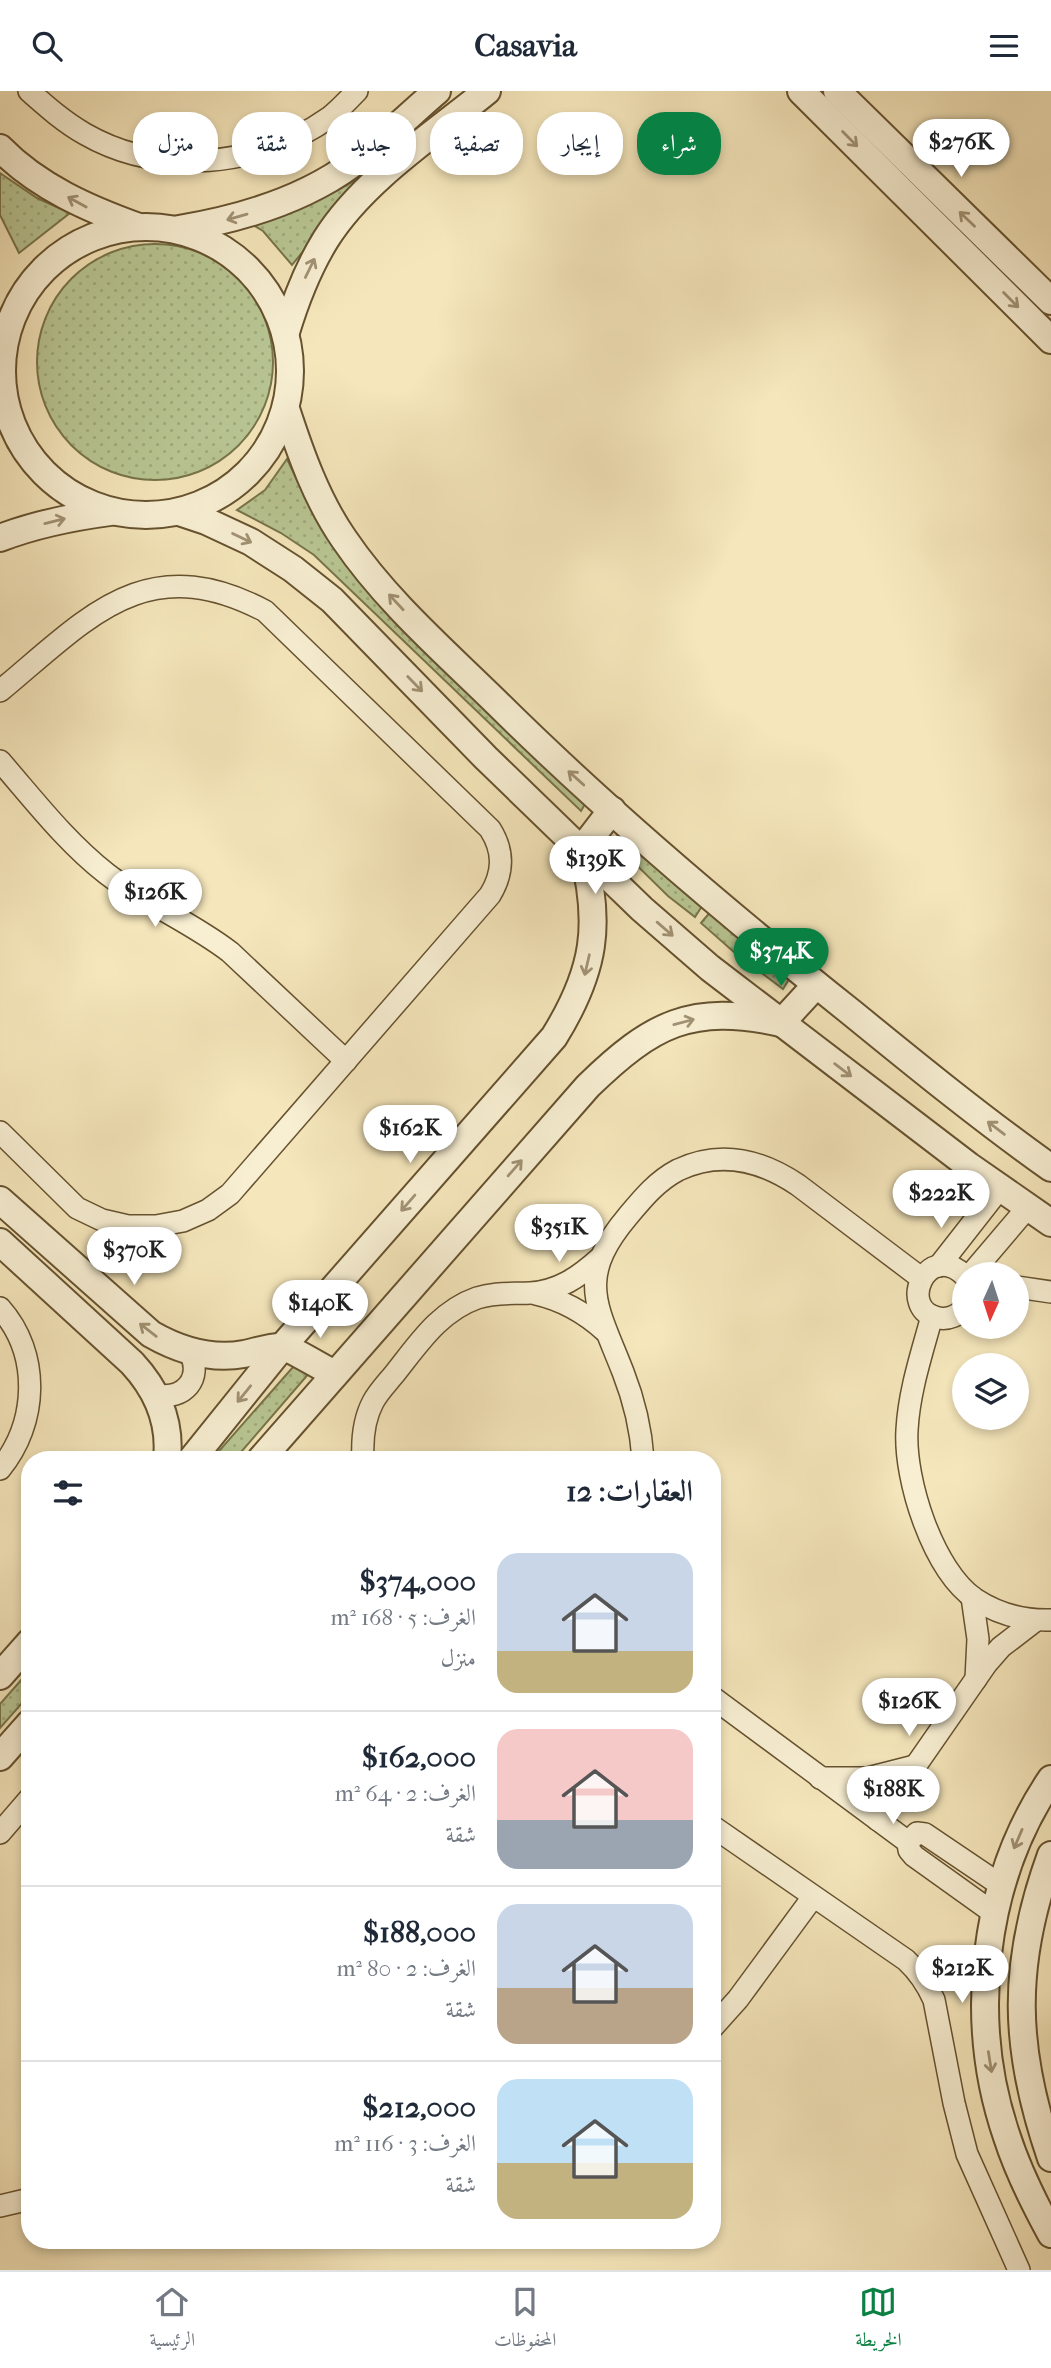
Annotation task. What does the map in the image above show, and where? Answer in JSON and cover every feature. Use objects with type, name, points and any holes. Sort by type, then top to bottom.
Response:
[{"type":"street","points":[[29,91],[55,114],[86,135],[156,158],[193,162],[230,159],[266,150],[300,136],[331,116],[356,91]]},
{"type":"street","points":[[286,332],[310,267],[327,237],[348,210],[371,185],[487,91]]},
{"type":"street","points":[[802,91],[1051,340]]},
{"type":"street","points":[[837,91],[1051,301]]},
{"type":"street","points":[[174,230],[212,224],[249,213],[319,184],[352,164],[430,93]]},
{"type":"street","points":[[0,148],[48,186],[92,210],[141,227],[174,230],[200,237],[245,265],[276,307],[286,332],[291,371],[286,409],[277,434],[264,456],[227,492],[204,504],[179,512],[145,516],[112,512],[66,518],[22,529],[0,538]]},
{"type":"street","points":[[112,512],[75,496],[43,472],[20,440],[3,408],[1,368],[7,333],[16,309],[29,286],[46,267],[90,238],[141,227]]},
{"type":"street","points":[[0,304],[7,333]]},
{"type":"street","points":[[286,409],[319,498],[370,575],[543,749],[748,929],[996,1129],[1051,1168]]},
{"type":"street","points":[[179,512],[251,542],[293,569],[332,600],[486,758],[651,918],[781,1023],[1000,1188],[1051,1223]]},
{"type":"street","points":[[0,691],[105,606],[158,588],[186,586],[214,589],[265,611],[490,829],[498,841],[501,855],[498,883],[490,895],[230,1194],[208,1210],[183,1221],[156,1226],[128,1226],[102,1220],[77,1208],[0,1132]]},
{"type":"street","points":[[0,761],[91,861],[145,900],[209,936],[230,952],[346,1061]]},
{"type":"street","points":[[582,849],[612,810]]},
{"type":"street","points":[[198,1451],[282,1347],[554,1037],[572,1009],[592,947],[594,914],[582,849]]},
{"type":"street","points":[[781,1023],[817,985]]},
{"type":"street","points":[[268,1451],[579,1095],[616,1059],[647,1035],[679,1022],[713,1015],[747,1016],[781,1023]]},
{"type":"street","points":[[642,1451],[639,1422],[632,1398],[597,1309],[595,1283],[600,1258],[613,1234],[650,1189],[668,1175],[689,1165],[712,1160],[735,1159],[757,1163],[779,1172],[921,1278]]},
{"type":"street","points":[[952,1317],[932,1316],[926,1312],[918,1299],[918,1285],[926,1272],[939,1266],[1000,1188]]},
{"type":"street","points":[[0,1201],[151,1333],[170,1344],[190,1352],[215,1356],[239,1355],[282,1347],[335,1374]]},
{"type":"street","points":[[981,1262],[1028,1207]]},
{"type":"street","points":[[0,1242],[146,1378],[156,1395],[165,1420],[168,1451]]},
{"type":"street","points":[[530,1293],[565,1284],[581,1276],[600,1258]]},
{"type":"street","points":[[939,1266],[952,1267]]},
{"type":"street","points":[[1029,1289],[1051,1292]]},
{"type":"street","points":[[364,1451],[366,1423],[373,1402],[431,1327],[452,1310],[477,1298],[503,1292],[530,1293],[552,1297],[572,1306],[607,1332]]},
{"type":"street","points":[[0,1308],[19,1336],[27,1357],[30,1380],[30,1403],[25,1426],[16,1447],[0,1469]]},
{"type":"street","points":[[932,1316],[909,1408],[908,1458],[920,1514],[951,1572],[972,1597],[1013,1617],[1043,1621]]},
{"type":"street","points":[[156,1395],[174,1395],[189,1385],[195,1369],[190,1352]]},
{"type":"street","points":[[972,1597],[978,1639],[975,1681]]},
{"type":"street","points":[[878,1820],[975,1681],[1002,1647],[1043,1621]]},
{"type":"street","points":[[0,1676],[21,1652]]},
{"type":"street","points":[[721,1704],[908,1842],[911,1853],[995,1914]]},
{"type":"street","points":[[0,1757],[21,1733]]},
{"type":"street","points":[[820,1778],[868,1778],[915,1766]]},
{"type":"street","points":[[1051,1779],[1021,1832],[1002,1886],[988,1960],[986,2004],[988,2049],[1006,2136],[1022,2178],[1051,2234]]},
{"type":"street","points":[[0,1833],[21,1808]]},
{"type":"street","points":[[721,1832],[906,1960],[928,1985],[934,2000],[967,2154],[1019,2270]]},
{"type":"street","points":[[908,1842],[917,1833],[925,1834],[1002,1886]]},
{"type":"street","points":[[1051,1855],[1027,1936],[1021,2026],[1026,2071],[1036,2115],[1051,2158]]},
{"type":"street","points":[[721,2018],[813,1897]]},
{"type":"street","points":[[0,2206],[21,2201]]},
{"type":"green space","points":[[0,173],[37,198],[70,213],[19,253],[0,215]]},
{"type":"green space","points":[[354,181],[358,184],[292,265],[263,231],[248,222],[303,206]]},
{"type":"green space","points":[[143,244],[167,244],[211,258],[239,278],[264,317],[271,339],[271,385],[264,407],[239,446],[211,466],[189,475],[167,480],[143,480],[99,466],[71,446],[51,418],[42,396],[37,374],[37,350],[51,306],[71,278],[99,258],[121,249]]},
{"type":"green space","points":[[287,459],[309,505],[329,535],[588,799],[581,811],[314,555],[281,533],[237,510],[265,490]]},
{"type":"green space","points":[[621,831],[704,903],[695,917],[668,896],[613,842]]},
{"type":"green space","points":[[712,910],[791,976],[783,989],[701,923]]},
{"type":"green space","points":[[294,1366],[311,1371],[242,1451],[219,1451]]},
{"type":"green space","points":[[21,1680],[21,1704],[0,1728],[0,1704]]}]
